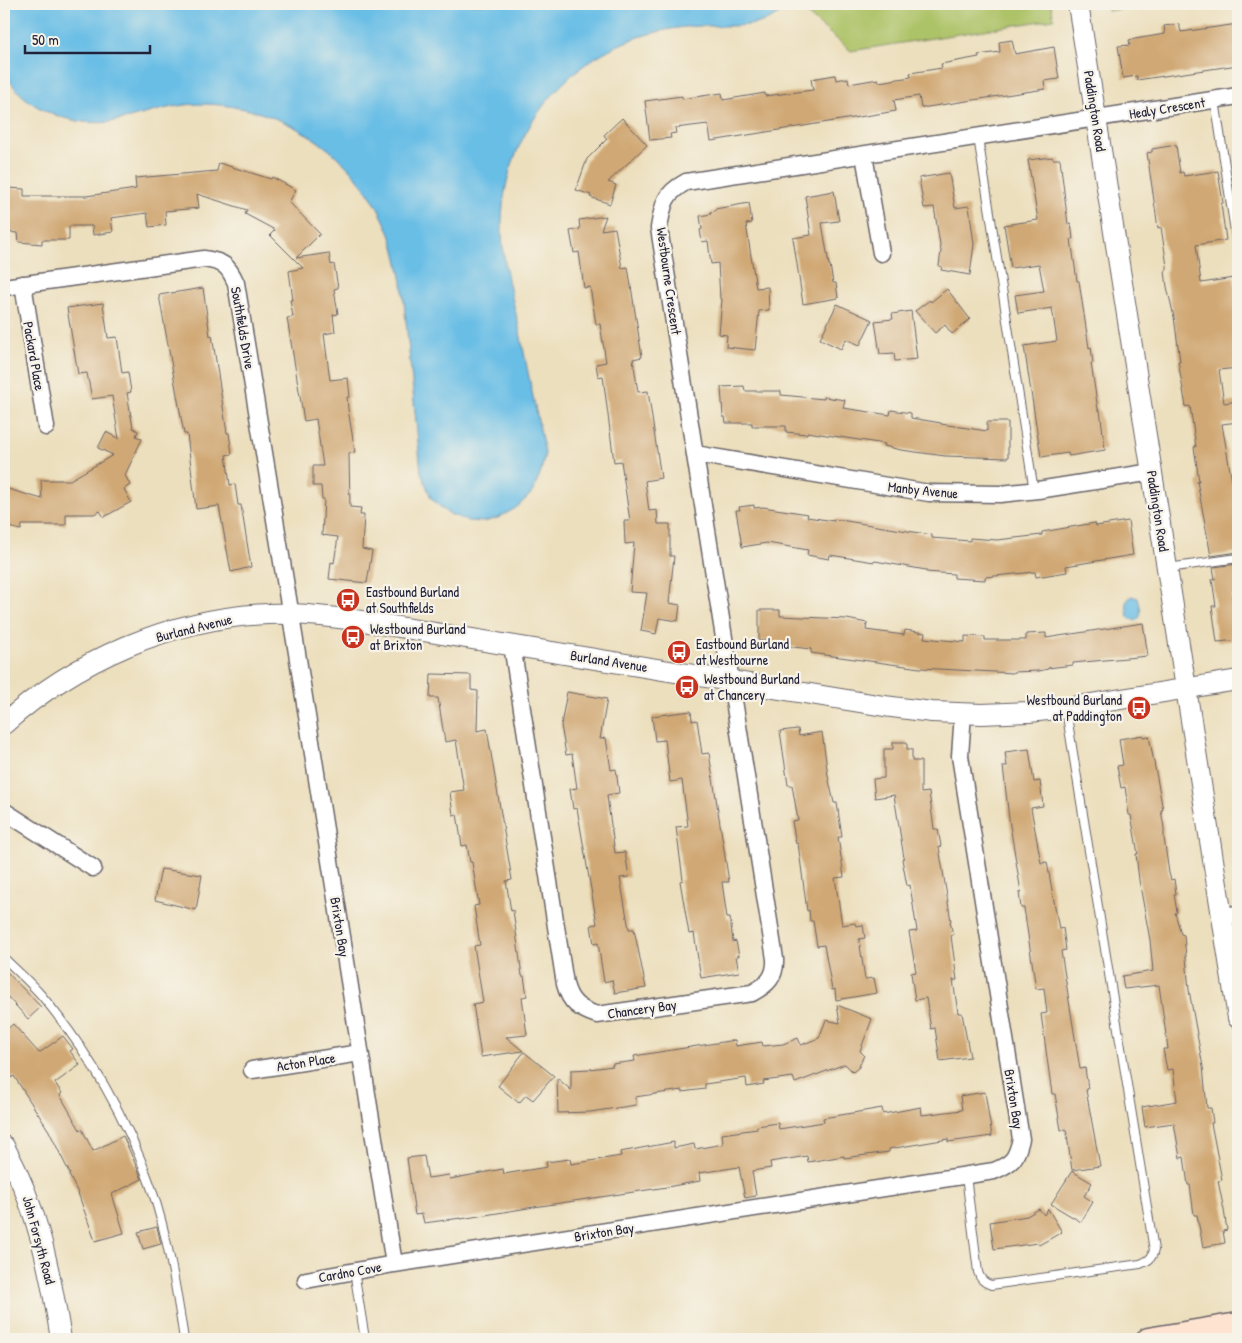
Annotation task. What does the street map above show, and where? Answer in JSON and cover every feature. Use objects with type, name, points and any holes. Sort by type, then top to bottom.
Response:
[{"type":"main road","points":[[1148,1339],[1238,1324]]},
{"type":"street","name":"Paddington Road","points":[[1078,4],[1186,689],[1230,915],[1238,1018]]},
{"type":"street","name":"Healy Crescent","points":[[1096,119],[1238,96]]},
{"type":"street","name":"Westbourne Crescent","points":[[731,681],[659,228],[662,209],[667,196],[686,182],[1096,119]]},
{"type":"street","points":[[864,155],[881,253]]},
{"type":"street","name":"Southfields Drive","points":[[4,287],[204,259],[223,263],[230,270],[236,283],[290,615]]},
{"type":"street","name":"Packard Place","points":[[22,284],[46,427]]},
{"type":"street","name":"Manby Avenue","points":[[695,454],[929,494],[1000,494],[1034,491],[1152,472]]},
{"type":"street","name":"Burland Avenue","points":[[4,724],[37,696],[107,654],[185,627],[223,618],[268,614],[315,615],[362,621],[884,706],[932,712],[1029,712],[1066,708],[1238,680]]},
{"type":"street","name":"Brixton Bay","points":[[290,615],[394,1264],[966,1176],[994,1171],[1009,1165],[1015,1157],[1021,1139],[960,756],[963,713]]},
{"type":"street","name":"Chancery Bay","points":[[512,645],[565,984],[568,995],[576,1005],[597,1015],[752,993],[765,986],[772,978],[776,969],[731,681]]},
{"type":"street","points":[[4,812],[92,868]]},
{"type":"street","name":"Acton Place","points":[[252,1070],[360,1053]]},
{"type":"street","name":"John Forsyth Road","points":[[4,1146],[18,1171],[37,1222],[44,1248],[61,1339]]},
{"type":"street","name":"Cardno Cove","points":[[306,1280],[394,1264]]},
{"type":"lane","points":[[1216,100],[1238,251]]},
{"type":"lane","points":[[978,138],[1034,491]]},
{"type":"lane","points":[[1167,568],[1238,558]]},
{"type":"lane","points":[[966,1176],[978,1272],[980,1278],[985,1283],[991,1285],[1140,1264],[1149,1261],[1153,1256],[1154,1250],[1066,708]]},
{"type":"lane","points":[[4,958],[41,994],[83,1050],[124,1124],[151,1186],[175,1282],[184,1339]]},
{"type":"lane","points":[[354,1271],[365,1339]]},
{"type":"green space","points":[[795,4],[1051,4],[1054,19],[851,51]]},
{"type":"green space","points":[[1107,4],[1153,4],[1108,11]]},
{"type":"water","points":[[4,4],[791,4],[781,13],[760,23],[738,26],[676,28],[646,35],[617,46],[578,70],[555,92],[532,123],[522,140],[509,176],[502,214],[502,233],[508,280],[545,453],[541,472],[532,493],[516,508],[498,518],[484,522],[468,521],[447,513],[431,498],[421,472],[402,282],[398,261],[387,227],[373,200],[356,176],[335,155],[312,137],[286,123],[259,113],[230,106],[189,105],[100,123],[66,119],[50,113],[21,95],[11,82],[4,68]]},
{"type":"water","points":[[1131,596],[1138,598],[1140,608],[1140,617],[1135,621],[1128,617],[1126,602]]},
{"type":"building","points":[[1179,24],[1181,32],[1238,24],[1238,65],[1137,80],[1137,76],[1123,78],[1118,46],[1130,45],[1129,40],[1165,34],[1164,26]]},
{"type":"building","points":[[1012,40],[1015,54],[1054,47],[1059,79],[1044,81],[1045,89],[921,108],[919,96],[894,100],[896,111],[711,141],[708,124],[675,128],[676,133],[670,134],[671,138],[650,140],[645,101],[682,96],[682,99],[722,93],[723,100],[765,93],[765,96],[813,90],[811,79],[835,75],[836,80],[848,78],[849,84],[878,79],[879,82],[911,77],[910,73],[942,68],[941,64],[1000,52],[999,42]]},
{"type":"building","points":[[622,118],[647,145],[608,182],[616,185],[610,204],[576,190],[587,159],[607,139],[604,135]]},
{"type":"building","points":[[1176,145],[1180,173],[1183,172],[1184,176],[1218,171],[1226,240],[1196,245],[1201,283],[1234,278],[1238,306],[1238,368],[1219,370],[1224,403],[1238,401],[1238,422],[1222,424],[1235,500],[1238,499],[1238,552],[1211,556],[1197,481],[1199,481],[1194,447],[1196,447],[1190,406],[1186,407],[1178,361],[1180,361],[1174,317],[1165,271],[1167,266],[1161,227],[1158,228],[1147,153],[1152,152],[1152,149]]},
{"type":"building","points":[[1052,157],[1053,159],[1060,159],[1068,224],[1071,223],[1073,239],[1071,239],[1077,281],[1079,281],[1089,348],[1091,347],[1093,363],[1091,363],[1105,450],[1069,456],[1068,453],[1041,457],[1024,346],[1057,341],[1052,308],[1018,313],[1015,295],[1044,291],[1039,264],[1011,268],[1004,225],[1038,220],[1028,160]]},
{"type":"building","points":[[219,163],[271,179],[272,177],[296,190],[289,202],[320,234],[296,258],[329,253],[331,265],[334,264],[338,288],[334,289],[338,314],[333,315],[335,332],[324,334],[330,380],[348,378],[350,397],[347,397],[348,409],[355,452],[349,453],[350,507],[361,508],[360,515],[364,515],[362,549],[372,551],[367,583],[329,579],[331,562],[334,563],[338,537],[322,535],[324,499],[322,499],[321,486],[313,486],[313,466],[323,466],[316,419],[304,421],[287,318],[293,317],[290,300],[293,300],[289,271],[303,268],[270,235],[275,230],[245,214],[247,210],[197,194],[199,208],[165,211],[166,225],[149,227],[147,213],[111,218],[113,232],[93,235],[92,226],[69,226],[69,240],[42,240],[42,244],[19,242],[18,233],[5,232],[8,188],[24,189],[24,196],[86,196],[136,189],[135,178],[217,171]]},
{"type":"building","points":[[949,173],[955,208],[969,206],[974,244],[970,275],[941,270],[942,267],[939,266],[941,251],[934,207],[924,208],[919,178]]},
{"type":"building","points":[[834,191],[839,221],[822,223],[829,265],[833,283],[836,283],[838,298],[803,304],[793,238],[811,235],[805,196]]},
{"type":"building","points":[[749,203],[752,223],[746,224],[756,288],[768,287],[769,310],[759,311],[755,350],[726,347],[727,335],[719,334],[722,299],[720,299],[718,263],[711,264],[708,241],[702,242],[700,230],[702,229],[700,216],[711,214],[710,212],[715,211],[715,209]]},
{"type":"building","points":[[606,216],[601,230],[615,228],[622,268],[628,267],[642,357],[633,359],[638,392],[648,391],[661,478],[645,481],[649,511],[657,510],[658,524],[670,524],[670,556],[674,556],[669,603],[680,605],[678,621],[659,618],[656,634],[641,631],[647,593],[630,592],[634,543],[625,544],[624,521],[630,521],[621,461],[614,462],[603,376],[598,377],[596,364],[606,362],[600,324],[596,324],[590,287],[584,288],[579,252],[574,253],[570,231],[580,229],[579,220]]},
{"type":"building","points":[[203,288],[232,454],[226,455],[230,485],[235,484],[238,505],[241,505],[251,567],[231,572],[219,506],[196,509],[187,434],[184,434],[159,295]]},
{"type":"building","points":[[947,289],[970,319],[952,334],[945,325],[935,333],[915,311],[930,300],[931,302]]},
{"type":"building","points":[[103,303],[108,338],[117,337],[122,373],[128,372],[131,392],[127,393],[133,428],[138,431],[136,436],[142,439],[125,475],[130,485],[124,489],[131,502],[104,517],[100,511],[94,514],[66,514],[66,525],[22,525],[21,530],[4,526],[4,492],[7,493],[8,489],[42,499],[41,480],[70,480],[113,455],[98,448],[106,432],[119,439],[112,396],[92,399],[87,373],[78,374],[67,308]]},
{"type":"building","points":[[837,304],[872,320],[860,345],[846,339],[841,349],[820,339]]},
{"type":"building","points":[[911,311],[917,359],[895,361],[894,353],[880,354],[875,321],[893,319],[892,314]]},
{"type":"building","points":[[744,386],[745,391],[781,391],[781,395],[845,400],[843,408],[890,415],[891,410],[911,413],[911,418],[987,431],[987,422],[1008,422],[1008,458],[945,456],[901,450],[884,446],[885,444],[807,432],[807,434],[786,432],[786,426],[752,426],[752,423],[726,423],[725,417],[723,417],[721,387]]},
{"type":"building","points":[[754,505],[754,508],[763,507],[808,514],[807,517],[834,521],[834,519],[932,535],[932,538],[970,541],[970,538],[997,540],[1042,535],[1042,532],[1095,523],[1096,526],[1128,521],[1133,555],[1066,566],[1067,572],[1036,577],[1035,572],[985,577],[985,580],[954,578],[954,574],[926,572],[926,570],[875,561],[830,555],[829,559],[807,555],[808,550],[767,543],[742,547],[736,510],[740,510],[739,507]]},
{"type":"building","points":[[1238,564],[1238,592],[1235,593],[1235,596],[1232,596],[1238,640],[1217,642],[1212,606],[1216,606],[1212,579],[1215,579],[1213,567]]},
{"type":"building","points":[[759,610],[780,610],[780,616],[847,619],[867,623],[866,630],[904,635],[905,630],[925,633],[924,638],[965,642],[965,636],[985,637],[985,640],[1026,640],[1026,634],[1046,633],[1046,638],[1143,623],[1148,656],[1073,663],[1073,665],[1039,671],[1013,673],[920,668],[811,653],[811,649],[784,646],[784,643],[765,644],[765,640],[759,641]]},
{"type":"building","points":[[431,674],[471,675],[471,690],[478,691],[477,731],[487,729],[512,880],[506,881],[511,911],[513,910],[522,976],[524,976],[527,996],[522,997],[527,1035],[506,1037],[523,1051],[481,1057],[473,1004],[483,1002],[474,946],[480,945],[474,906],[479,905],[472,862],[470,862],[467,845],[462,846],[457,814],[453,815],[450,792],[464,790],[456,740],[445,742],[438,698],[430,698]]},
{"type":"building","points":[[567,692],[607,699],[600,739],[606,738],[611,770],[616,769],[619,793],[607,795],[608,804],[615,853],[625,852],[629,877],[620,878],[629,929],[634,929],[646,988],[615,993],[612,980],[604,982],[598,943],[594,944],[591,925],[597,924],[577,808],[573,809],[570,789],[577,788],[572,754],[566,755],[561,725]]},
{"type":"building","points":[[691,711],[692,721],[697,720],[702,754],[709,753],[729,882],[722,882],[727,918],[730,918],[733,942],[736,941],[739,956],[736,956],[739,972],[701,978],[694,933],[689,934],[680,881],[683,880],[676,827],[688,826],[682,780],[670,782],[665,740],[655,741],[652,716]]},
{"type":"building","points":[[798,729],[799,736],[822,732],[828,776],[834,803],[837,803],[842,837],[838,837],[844,877],[835,878],[842,925],[855,923],[856,926],[863,925],[865,938],[859,939],[865,979],[874,978],[877,993],[836,1000],[835,989],[832,990],[824,945],[817,946],[813,921],[810,921],[809,910],[807,911],[798,843],[796,844],[792,821],[798,820],[792,785],[788,785],[780,731]]},
{"type":"building","points":[[1143,735],[1143,737],[1149,736],[1163,810],[1161,810],[1169,873],[1171,880],[1174,879],[1176,894],[1174,894],[1177,912],[1175,913],[1181,934],[1184,935],[1189,990],[1203,1067],[1207,1108],[1211,1108],[1213,1123],[1211,1123],[1222,1180],[1218,1181],[1227,1230],[1223,1231],[1225,1243],[1203,1247],[1197,1215],[1194,1215],[1184,1157],[1180,1158],[1174,1123],[1145,1127],[1142,1107],[1177,1101],[1173,1069],[1167,1070],[1163,1049],[1168,1049],[1159,985],[1124,989],[1122,976],[1153,971],[1150,940],[1139,880],[1136,854],[1138,854],[1125,787],[1121,788],[1117,766],[1123,765],[1119,739]]},
{"type":"building","points":[[893,742],[907,742],[907,749],[912,749],[912,761],[921,761],[921,793],[929,792],[934,829],[938,829],[941,846],[939,847],[953,935],[951,936],[957,980],[953,980],[958,1013],[962,1013],[970,1057],[940,1061],[935,1028],[931,1029],[926,998],[915,1000],[911,973],[916,972],[909,932],[917,931],[910,885],[907,886],[902,859],[904,858],[894,795],[875,798],[873,779],[884,778],[884,749],[893,749]]},
{"type":"building","points":[[1029,749],[1034,782],[1040,781],[1043,806],[1031,808],[1041,863],[1047,862],[1059,929],[1063,928],[1066,950],[1061,951],[1080,1069],[1085,1068],[1088,1089],[1086,1090],[1100,1166],[1072,1170],[1066,1129],[1061,1130],[1055,1094],[1052,1094],[1041,1014],[1047,1013],[1044,988],[1036,989],[1024,908],[1021,908],[1019,892],[1021,892],[1009,819],[1003,766],[1007,766],[1005,752]]},
{"type":"building","points":[[161,869],[202,875],[196,910],[155,900]]},
{"type":"building","points":[[4,969],[41,1007],[28,1019],[4,993]]},
{"type":"building","points":[[837,1005],[872,1019],[860,1051],[864,1055],[859,1067],[853,1072],[845,1064],[795,1083],[793,1077],[763,1081],[764,1084],[747,1087],[746,1078],[705,1084],[705,1089],[682,1092],[682,1090],[635,1097],[636,1105],[590,1112],[558,1113],[557,1078],[571,1090],[571,1070],[613,1066],[612,1064],[635,1061],[634,1056],[735,1040],[736,1046],[762,1042],[763,1046],[783,1044],[798,1038],[801,1045],[819,1038],[826,1020],[840,1023]]},
{"type":"building","points":[[13,1024],[39,1053],[63,1036],[73,1049],[70,1051],[80,1065],[55,1083],[93,1151],[123,1136],[142,1179],[112,1194],[124,1233],[95,1241],[78,1193],[49,1131],[14,1076],[11,1078],[7,1072],[4,1072],[4,1032]]},
{"type":"building","points":[[524,1052],[554,1076],[533,1100],[526,1095],[519,1103],[498,1086]]},
{"type":"building","points":[[985,1092],[992,1136],[948,1142],[948,1139],[889,1149],[889,1152],[844,1158],[844,1156],[808,1162],[807,1156],[770,1162],[771,1168],[752,1171],[756,1196],[745,1198],[739,1167],[699,1173],[700,1181],[461,1219],[424,1223],[422,1214],[415,1215],[407,1158],[424,1156],[428,1178],[449,1175],[450,1179],[503,1169],[504,1174],[547,1167],[546,1162],[570,1159],[571,1164],[621,1156],[620,1152],[674,1142],[674,1148],[694,1144],[695,1149],[723,1144],[722,1134],[757,1129],[757,1126],[778,1123],[779,1129],[824,1122],[823,1118],[882,1108],[883,1114],[921,1107],[922,1115],[962,1110],[960,1096]]},
{"type":"building","points":[[1072,1171],[1092,1183],[1084,1196],[1093,1202],[1081,1222],[1051,1204]]},
{"type":"building","points":[[1039,1209],[1044,1215],[1048,1209],[1062,1232],[1039,1245],[1038,1243],[994,1249],[990,1222],[1027,1216]]},
{"type":"building","points":[[157,1227],[161,1244],[143,1249],[138,1232]]},
{"type":"place","name":"Eastbound Burland at Southfields","points":[[348,600]]},
{"type":"place","name":"Westbound Burland at Brixton","points":[[353,637]]},
{"type":"place","name":"Eastbound Burland at Westbourne","points":[[679,652]]},
{"type":"place","name":"Westbound Burland at Chancery","points":[[687,687]]},
{"type":"place","name":"Westbound Burland at Paddington","points":[[1139,708]]}]
